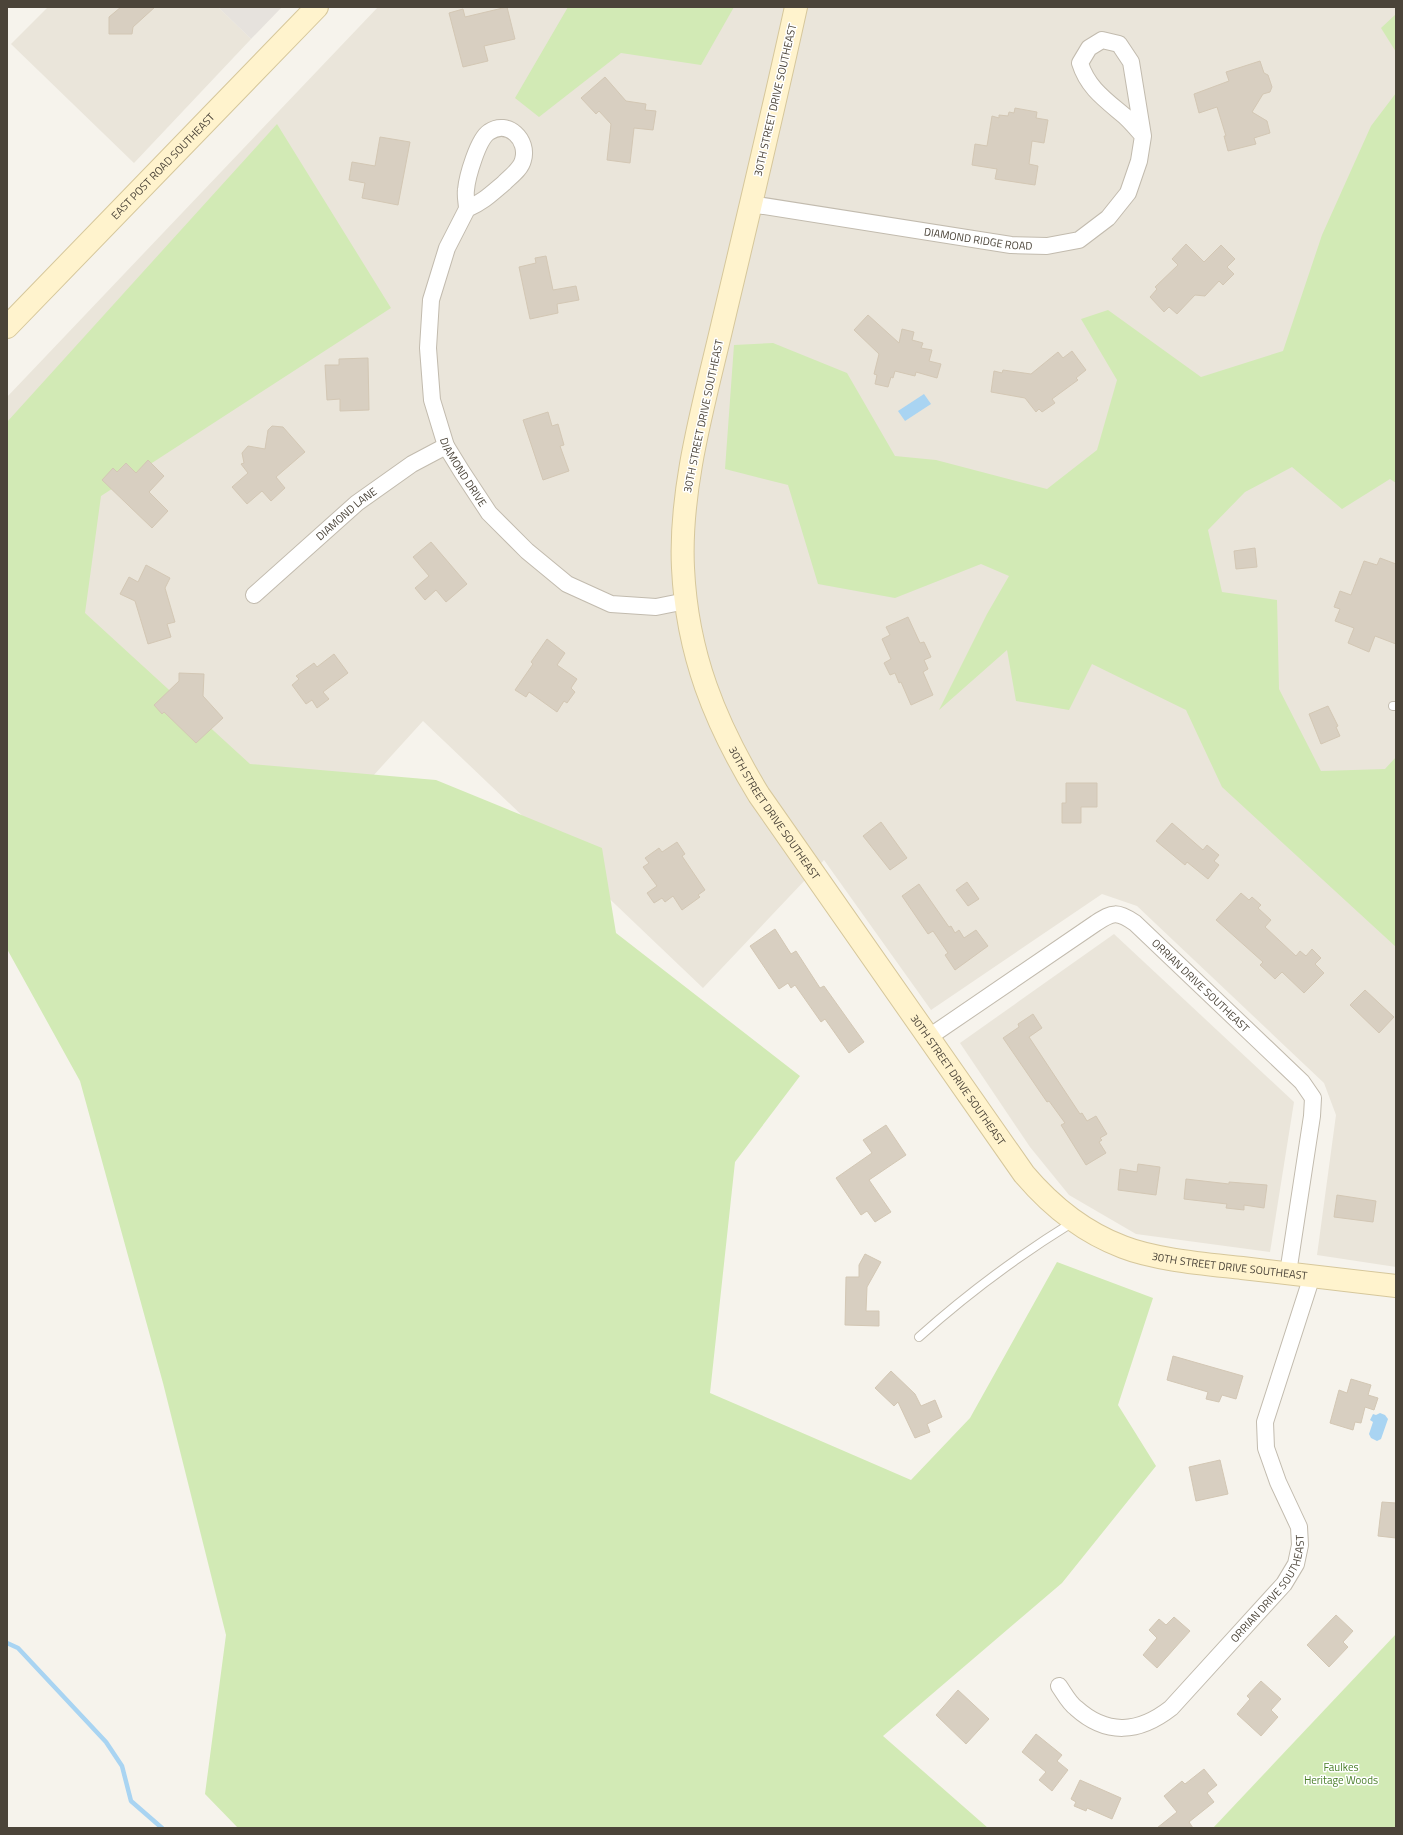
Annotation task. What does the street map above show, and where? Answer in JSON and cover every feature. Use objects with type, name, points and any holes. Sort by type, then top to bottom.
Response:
[{"type":"main road","name":"EAST POST ROAD SOUTHEAST","points":[[8,326],[318,7]]},
{"type":"main road","name":"30TH STREET DRIVE SOUTHEAST","points":[[796,7],[691,464],[686,498],[683,535],[683,567],[686,602],[690,626],[706,687],[724,734],[759,795],[1024,1174],[1042,1195],[1073,1221],[1124,1247],[1145,1253],[1204,1264],[1396,1286]]},
{"type":"street","name":"DIAMOND RIDGE ROAD","points":[[751,204],[1011,245],[1047,246],[1079,240],[1108,218],[1128,193],[1138,161],[1143,136],[1131,62],[1119,44],[1102,40],[1089,48],[1080,63],[1084,76],[1102,98],[1122,114],[1143,136]]},
{"type":"street","name":"DIAMOND DRIVE","points":[[467,209],[483,202],[516,171],[523,161],[525,150],[522,141],[516,134],[508,129],[498,128],[489,131],[482,138],[466,190],[467,209],[447,248],[432,300],[428,348],[432,400],[446,446],[490,513],[527,551],[567,584],[611,604],[656,607],[686,602]]},
{"type":"street","name":"DIAMOND LANE","points":[[254,595],[357,503],[412,464],[446,446]]},
{"type":"street","name":"ORRIAN DRIVE SOUTHEAST","points":[[929,1037],[1109,915],[1121,914],[1135,923],[1302,1082],[1313,1098],[1312,1116],[1288,1273]]},
{"type":"street","name":"ORRIAN DRIVE SOUTHEAST","points":[[1059,1686],[1075,1708],[1096,1723],[1118,1729],[1139,1727],[1158,1718],[1171,1708],[1284,1584],[1296,1564],[1300,1545],[1299,1527],[1278,1482],[1266,1448],[1265,1422],[1312,1276]]},
{"type":"lane","points":[[919,1337],[948,1311],[1000,1271],[1073,1221]]},
{"type":"shaded area","points":[[48,7],[218,7],[251,39],[134,163],[11,44]]},
{"type":"shaded area","points":[[218,7],[282,7],[251,39]]},
{"type":"shaded area","points":[[378,7],[1396,7],[1396,1267],[1317,1255],[1336,1115],[1324,1083],[1137,906],[1102,894],[931,1010],[824,860],[703,988],[423,721],[282,876],[7,620],[7,397]]},
{"type":"shaded area","points":[[1114,934],[1294,1102],[1270,1252],[1136,1234],[1069,1195],[1030,1147],[960,1043]]},
{"type":"green space","points":[[568,7],[734,7],[701,65],[621,53],[539,117],[515,98]]},
{"type":"green space","points":[[1396,14],[1396,52],[1381,28]]},
{"type":"green space","points":[[1396,93],[1396,483],[1390,479],[1342,509],[1292,467],[1245,492],[1208,530],[1222,592],[1277,600],[1279,689],[1321,771],[1385,769],[1396,757],[1396,947],[1222,787],[1186,710],[1092,664],[1069,710],[1016,701],[1007,650],[939,710],[987,614],[1009,576],[981,564],[895,598],[818,584],[788,485],[725,469],[734,345],[773,343],[847,373],[895,456],[936,460],[1047,489],[1097,450],[1117,380],[1081,319],[1108,310],[1201,377],[1283,351],[1322,235],[1371,126]]},
{"type":"green space","points":[[277,124],[391,308],[101,496],[85,613],[250,764],[436,780],[602,848],[616,933],[800,1076],[735,1162],[710,1393],[911,1480],[970,1418],[1057,1262],[1153,1298],[1118,1405],[1156,1466],[1062,1583],[883,1736],[988,1828],[238,1828],[205,1794],[226,1635],[163,1383],[80,1081],[7,949],[7,422]]},
{"type":"green space","name":"Faulkes Heritage Woods","points":[[1396,1634],[1396,1828],[1213,1828]]},
{"type":"water","points":[[924,394],[931,404],[905,421],[898,411]]},
{"type":"water","points":[[1380,1413],[1385,1415],[1388,1419],[1381,1439],[1377,1441],[1371,1438],[1369,1434],[1373,1422],[1370,1420],[1373,1414],[1376,1415]]},
{"type":"building","points":[[121,7],[155,7],[133,27],[132,34],[109,34],[109,17]]},
{"type":"building","points":[[507,7],[515,39],[484,46],[488,61],[463,67],[449,13],[463,9],[465,17]]},
{"type":"building","points":[[1260,61],[1264,73],[1268,75],[1272,87],[1270,92],[1263,94],[1252,112],[1267,121],[1270,133],[1254,138],[1256,144],[1228,151],[1224,136],[1226,136],[1217,107],[1199,113],[1194,94],[1229,81],[1226,72]]},
{"type":"building","points":[[605,77],[626,101],[646,104],[645,110],[656,111],[653,130],[634,128],[630,163],[607,160],[611,124],[599,111],[596,114],[581,98]]},
{"type":"building","points":[[1015,108],[1037,112],[1036,118],[1048,120],[1044,143],[1032,141],[1029,164],[1038,166],[1035,185],[995,179],[997,169],[972,165],[975,144],[987,146],[992,116],[999,118],[999,115],[1008,116],[1009,112],[1014,113]]},
{"type":"building","points":[[380,137],[410,142],[398,205],[362,198],[365,183],[349,180],[352,162],[375,166]]},
{"type":"building","points":[[1186,244],[1204,262],[1221,245],[1235,259],[1227,267],[1234,274],[1223,285],[1219,281],[1205,296],[1195,295],[1177,314],[1169,307],[1164,312],[1150,297],[1157,289],[1155,287],[1178,265],[1172,259]]},
{"type":"building","points":[[546,256],[553,290],[576,286],[579,300],[557,304],[558,313],[530,319],[519,267],[536,263],[535,258]]},
{"type":"building","points":[[868,315],[899,343],[902,329],[914,332],[912,340],[923,343],[921,348],[932,350],[929,361],[941,364],[937,378],[916,372],[915,376],[895,371],[893,378],[891,377],[888,387],[875,384],[877,375],[874,374],[879,354],[854,330]]},
{"type":"building","points":[[1072,351],[1086,370],[1076,378],[1078,380],[1052,399],[1055,403],[1042,412],[1039,409],[1036,412],[1025,398],[991,392],[994,371],[1002,373],[1003,370],[1031,374],[1058,352],[1063,358]]},
{"type":"building","points":[[368,358],[369,410],[340,411],[340,399],[327,400],[325,365],[339,365],[339,359]]},
{"type":"building","points":[[548,412],[552,426],[558,424],[564,445],[560,446],[569,471],[543,480],[523,420]]},
{"type":"building","points":[[272,426],[283,427],[305,452],[276,477],[285,488],[271,501],[262,491],[247,504],[232,487],[248,473],[241,464],[244,463],[242,453],[248,446],[265,449],[268,430]]},
{"type":"building","points":[[148,460],[164,476],[149,492],[168,511],[152,528],[102,480],[113,468],[117,472],[126,463],[136,473]]},
{"type":"building","points":[[431,542],[467,584],[446,602],[436,590],[425,600],[415,588],[429,576],[413,557]]},
{"type":"building","points":[[1255,548],[1257,567],[1236,569],[1234,551]]},
{"type":"building","points":[[1380,558],[1396,564],[1396,644],[1375,636],[1369,652],[1348,643],[1354,628],[1335,621],[1340,609],[1334,607],[1340,591],[1351,595],[1364,561],[1377,565]]},
{"type":"building","points":[[146,565],[170,578],[165,588],[175,622],[167,624],[171,637],[148,644],[135,601],[120,594],[129,577],[138,582]]},
{"type":"building","points":[[908,617],[920,643],[924,642],[931,657],[924,660],[928,669],[923,672],[933,695],[911,705],[901,682],[899,683],[895,673],[890,675],[884,663],[891,659],[882,639],[890,635],[886,627]]},
{"type":"building","points":[[547,639],[565,653],[557,665],[577,679],[571,688],[575,692],[567,703],[564,701],[557,712],[529,692],[526,697],[515,690],[533,664],[531,662]]},
{"type":"building","points":[[334,654],[348,673],[323,692],[329,699],[317,708],[312,700],[306,704],[292,685],[299,679],[296,676],[314,663],[317,667]]},
{"type":"building","points":[[179,673],[204,674],[203,696],[223,718],[196,743],[164,712],[162,714],[154,705],[179,681]]},
{"type":"building","points":[[1328,706],[1338,726],[1336,727],[1340,736],[1321,744],[1309,714]]},
{"type":"building","points":[[1066,783],[1097,783],[1097,807],[1081,807],[1081,823],[1062,823],[1062,803],[1066,803]]},
{"type":"building","points":[[881,822],[907,858],[890,870],[863,836]]},
{"type":"building","points":[[1172,823],[1203,850],[1207,845],[1219,855],[1214,861],[1219,865],[1208,879],[1187,862],[1185,865],[1156,841]]},
{"type":"building","points":[[677,842],[685,854],[682,856],[705,890],[698,895],[700,897],[682,910],[673,896],[665,902],[662,898],[654,903],[647,893],[657,886],[643,867],[649,863],[645,858],[659,848],[662,852]]},
{"type":"building","points":[[967,882],[979,899],[968,906],[956,890]]},
{"type":"building","points":[[919,884],[949,927],[951,926],[955,933],[959,930],[964,938],[976,930],[988,946],[955,970],[945,955],[948,953],[933,931],[928,934],[902,896]]},
{"type":"building","points":[[1241,893],[1249,900],[1252,897],[1261,905],[1258,908],[1271,920],[1265,927],[1296,956],[1300,951],[1306,956],[1312,949],[1321,958],[1315,964],[1324,973],[1304,993],[1282,972],[1275,979],[1260,965],[1263,962],[1216,920]]},
{"type":"building","points":[[775,929],[791,954],[796,951],[820,988],[824,986],[864,1042],[849,1053],[825,1019],[821,1022],[795,985],[791,988],[788,983],[779,989],[750,946]]},
{"type":"building","points":[[1365,990],[1394,1017],[1379,1033],[1350,1005]]},
{"type":"building","points":[[1033,1014],[1042,1028],[1029,1037],[1080,1114],[1082,1113],[1087,1121],[1096,1116],[1107,1134],[1100,1138],[1102,1140],[1099,1142],[1106,1153],[1086,1165],[1061,1125],[1065,1123],[1049,1101],[1047,1102],[1003,1038],[1019,1027],[1018,1024]]},
{"type":"building","points":[[886,1125],[906,1155],[869,1180],[891,1212],[875,1222],[867,1211],[861,1215],[836,1178],[872,1153],[863,1140]]},
{"type":"building","points":[[1138,1164],[1160,1167],[1156,1195],[1118,1190],[1120,1169],[1137,1172]]},
{"type":"building","points":[[1186,1179],[1229,1184],[1229,1182],[1267,1185],[1264,1208],[1244,1205],[1244,1210],[1226,1208],[1227,1204],[1184,1199]]},
{"type":"building","points":[[1337,1195],[1376,1201],[1373,1222],[1334,1217]]},
{"type":"building","points":[[865,1254],[881,1262],[867,1287],[866,1311],[879,1311],[879,1326],[845,1325],[846,1277],[859,1277],[859,1265]]},
{"type":"building","points":[[1173,1356],[1243,1376],[1236,1399],[1222,1395],[1219,1402],[1206,1399],[1208,1392],[1167,1380]]},
{"type":"building","points":[[891,1371],[915,1394],[921,1406],[935,1400],[942,1417],[927,1424],[930,1432],[915,1438],[898,1402],[894,1406],[875,1388]]},
{"type":"building","points":[[1351,1379],[1371,1385],[1368,1395],[1378,1398],[1374,1410],[1365,1407],[1361,1423],[1355,1422],[1353,1430],[1330,1423],[1339,1390],[1347,1393]]},
{"type":"building","points":[[1220,1460],[1228,1494],[1196,1501],[1189,1467]]},
{"type":"building","points":[[1382,1502],[1396,1503],[1396,1538],[1378,1536]]},
{"type":"building","points":[[1336,1615],[1353,1631],[1343,1642],[1348,1647],[1329,1667],[1307,1645]]},
{"type":"building","points":[[1174,1617],[1190,1631],[1157,1668],[1143,1655],[1157,1638],[1149,1630],[1159,1619],[1166,1625]]},
{"type":"building","points":[[1261,1681],[1281,1699],[1271,1710],[1278,1717],[1261,1736],[1237,1714],[1250,1699],[1247,1696]]},
{"type":"building","points":[[958,1690],[989,1719],[966,1744],[936,1715]]},
{"type":"building","points":[[1036,1734],[1062,1755],[1057,1761],[1068,1770],[1052,1791],[1039,1780],[1046,1772],[1022,1752]]},
{"type":"building","points":[[1204,1769],[1217,1785],[1207,1793],[1214,1802],[1189,1822],[1193,1828],[1157,1828],[1177,1812],[1164,1796],[1182,1781],[1185,1784]]},
{"type":"building","points":[[1080,1780],[1121,1798],[1112,1819],[1087,1808],[1086,1811],[1074,1806],[1076,1802],[1071,1799]]},
{"type":"waterway","points":[[7,1643],[18,1648],[106,1742],[122,1766],[131,1801],[162,1828]]}]
